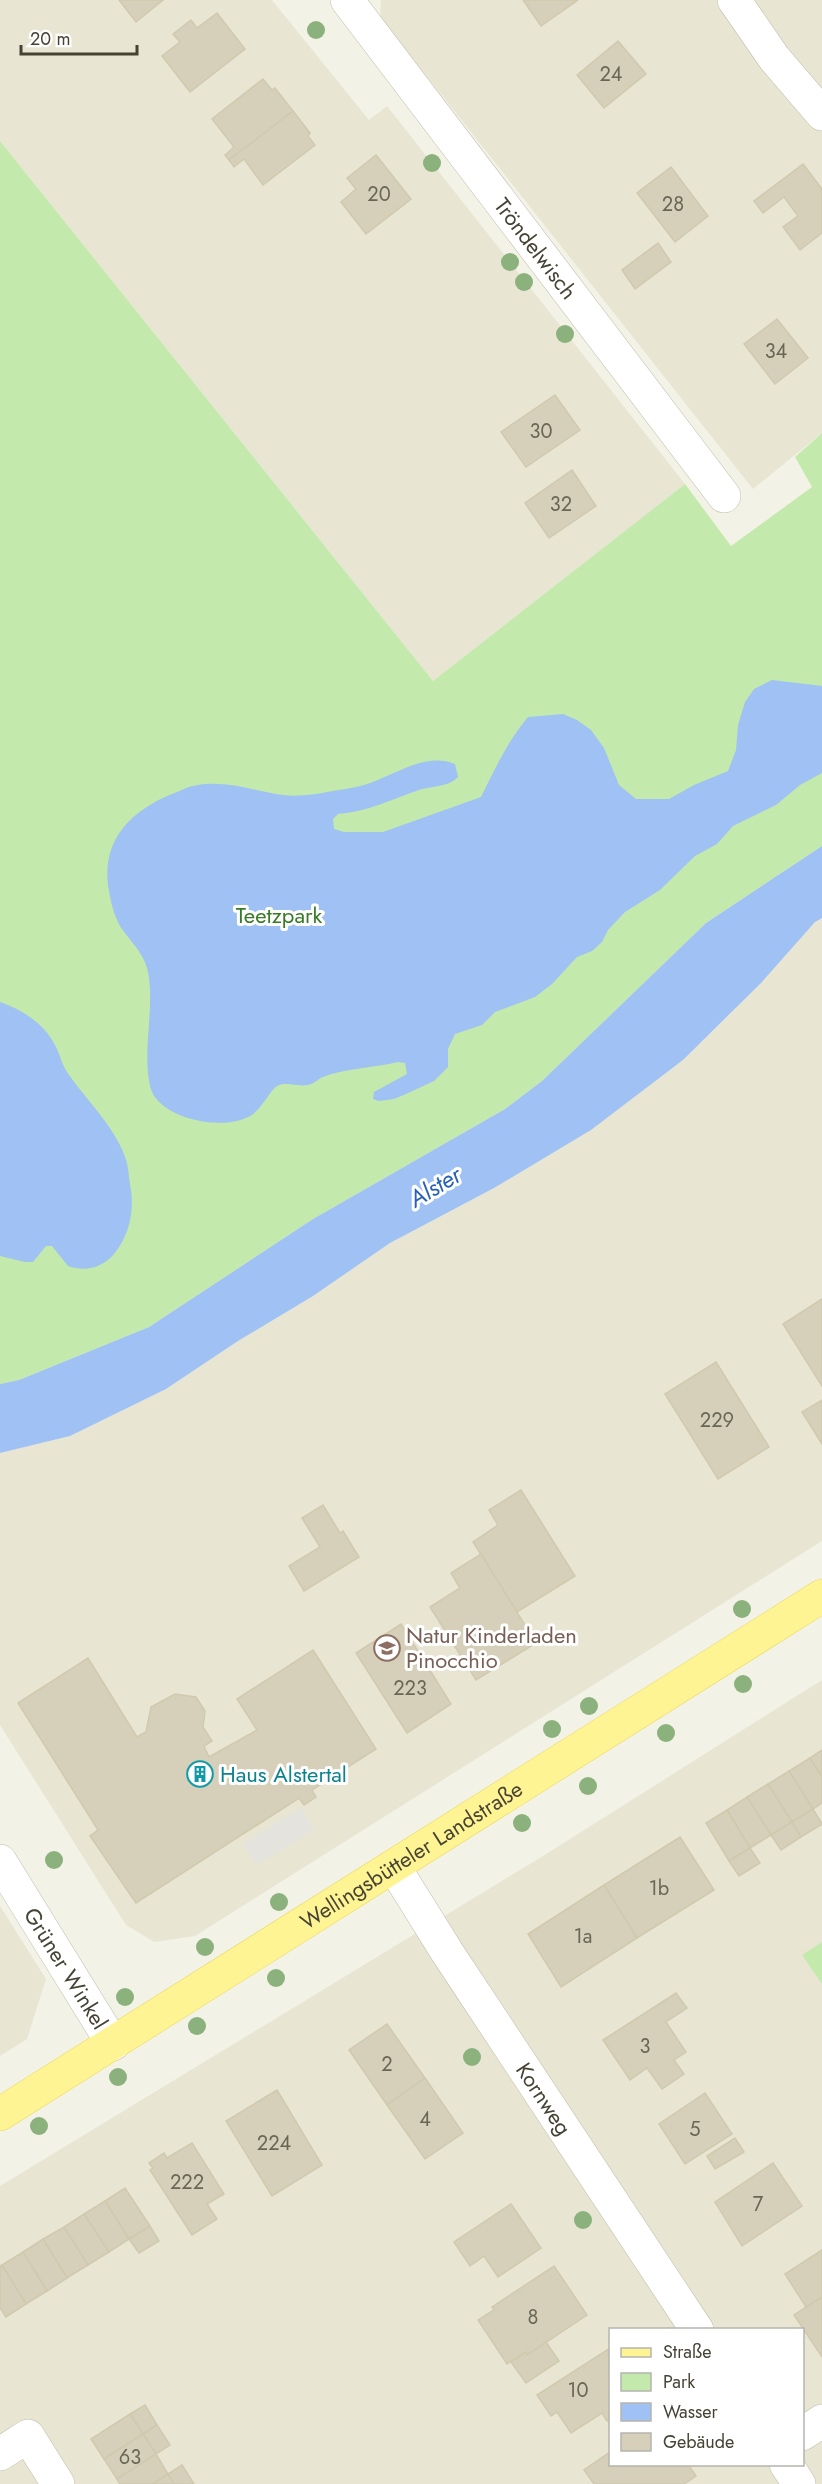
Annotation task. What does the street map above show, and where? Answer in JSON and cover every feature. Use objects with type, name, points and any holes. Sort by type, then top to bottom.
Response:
[{"type":"main road","name":"Wellingsbütteler Landstraße","points":[[0,2114],[822,1596]]},
{"type":"street","name":"Tröndelwisch","points":[[348,0],[724,496]]},
{"type":"street","points":[[734,0],[774,58],[822,114]]},
{"type":"street","name":"Grüner Winkel","points":[[0,1861],[113,2044]]},
{"type":"street","name":"Kornweg","points":[[394,1867],[454,1962],[696,2328]]},
{"type":"street","points":[[804,2433],[822,2421]]},
{"type":"street","points":[[0,2454],[28,2436],[58,2484]]},
{"type":"street","points":[[787,2466],[799,2484]]},
{"type":"street","points":[[804,2484],[822,2472]]},
{"type":"shaded area","points":[[0,0],[272,0],[369,120],[387,106],[685,484],[433,681],[0,141]]},
{"type":"shaded area","points":[[381,0],[822,0],[822,433],[753,489],[380,17]]},
{"type":"shaded area","points":[[822,918],[822,1541],[195,1936],[154,1942],[126,1925],[0,1725],[0,1453],[70,1436],[166,1389],[238,1341],[313,1296],[390,1243],[494,1188],[591,1130],[683,1060],[732,1012],[815,922]]},
{"type":"shaded area","points":[[822,1680],[822,2484],[0,2484],[0,2186],[543,1856]]},
{"type":"shaded area","points":[[301,1808],[314,1830],[257,1865],[243,1844]]},
{"type":"shaded area","points":[[0,1906],[46,1979],[27,2039],[0,2056]]},
{"type":"green space","name":"Teetzpark","points":[[0,141],[433,681],[685,484],[731,546],[812,487],[795,457],[822,433],[822,846],[706,923],[542,1081],[505,1109],[313,1219],[149,1327],[19,1380],[0,1384]]},
{"type":"green space","points":[[822,1942],[822,1984],[802,1955]]},
{"type":"water","points":[[772,680],[822,686],[822,773],[800,785],[776,805],[733,826],[717,844],[695,856],[660,890],[625,912],[608,930],[602,942],[592,951],[577,957],[552,984],[535,997],[495,1012],[482,1025],[455,1034],[448,1049],[448,1067],[434,1081],[394,1099],[379,1101],[373,1099],[374,1092],[407,1074],[405,1063],[398,1062],[341,1072],[307,1085],[279,1085],[272,1090],[253,1114],[237,1121],[223,1123],[207,1122],[177,1114],[155,1097],[150,1086],[147,1057],[150,1000],[148,972],[140,953],[116,918],[107,874],[113,844],[130,820],[142,810],[185,788],[204,784],[227,785],[283,795],[301,795],[364,785],[420,763],[444,761],[455,764],[458,777],[450,783],[419,790],[369,808],[338,814],[333,819],[334,829],[344,832],[383,832],[481,797],[496,766],[528,717],[563,714],[591,730],[604,748],[619,785],[636,799],[669,799],[694,785],[728,771],[736,750],[738,725],[745,702],[754,689]]},
{"type":"water","name":"Alster","points":[[822,846],[822,918],[815,922],[761,983],[683,1060],[591,1130],[494,1188],[390,1243],[313,1296],[238,1341],[166,1389],[70,1436],[0,1453],[0,1384],[19,1380],[149,1327],[313,1219],[505,1109],[542,1081],[706,923]]},
{"type":"water","points":[[0,1002],[25,1014],[46,1031],[67,1072],[110,1128],[123,1151],[131,1190],[132,1207],[129,1224],[114,1254],[99,1266],[81,1269],[68,1266],[52,1246],[46,1246],[33,1262],[0,1256]]},
{"type":"building","points":[[119,0],[163,0],[136,22]]},
{"type":"building","points":[[523,0],[578,0],[541,26]]},
{"type":"building","points":[[217,13],[245,49],[190,92],[162,56],[180,42],[173,34],[191,20],[197,28]]},
{"type":"building","points":[[618,41],[646,74],[604,108],[577,75]]},
{"type":"building","points":[[263,79],[272,90],[275,88],[293,111],[229,160],[225,155],[234,147],[212,119]]},
{"type":"building","points":[[293,111],[310,133],[308,136],[315,145],[263,185],[244,159],[234,167],[229,160]]},
{"type":"building","points":[[376,155],[411,199],[366,234],[341,202],[356,189],[347,178]]},
{"type":"building","points":[[803,164],[822,189],[822,233],[800,250],[783,227],[798,216],[784,197],[763,213],[754,201]]},
{"type":"building","points":[[671,167],[708,216],[675,242],[637,193]]},
{"type":"building","points":[[658,243],[671,262],[635,289],[622,270]]},
{"type":"building","points":[[777,319],[808,358],[775,384],[744,344]]},
{"type":"building","points":[[555,395],[580,430],[526,467],[501,432]]},
{"type":"building","points":[[572,470],[596,506],[549,538],[525,503]]},
{"type":"building","points":[[822,1299],[822,1386],[783,1324]]},
{"type":"building","points":[[716,1362],[769,1447],[718,1479],[665,1394]]},
{"type":"building","points":[[822,1400],[822,1444],[802,1412]]},
{"type":"building","points":[[521,1490],[575,1576],[517,1612],[473,1542],[498,1525],[489,1510]]},
{"type":"building","points":[[323,1505],[340,1533],[343,1531],[359,1557],[304,1591],[289,1566],[320,1547],[302,1518]]},
{"type":"building","points":[[481,1554],[536,1643],[476,1680],[430,1607],[460,1588],[451,1573]]},
{"type":"building","points":[[401,1624],[451,1704],[407,1733],[356,1653]]},
{"type":"building","name":"Haus Alstertal","points":[[313,1650],[376,1749],[312,1790],[316,1797],[304,1805],[299,1798],[136,1903],[90,1836],[98,1830],[18,1703],[88,1658],[137,1737],[146,1732],[151,1707],[175,1694],[196,1697],[205,1711],[203,1727],[212,1741],[204,1746],[209,1757],[257,1730],[237,1699]]},
{"type":"building","points":[[822,1750],[822,1777],[810,1758]]},
{"type":"building","points":[[810,1758],[822,1777],[822,1803],[813,1809],[789,1771]]},
{"type":"building","points":[[789,1771],[813,1809],[792,1822],[768,1784]]},
{"type":"building","points":[[768,1784],[792,1822],[771,1835],[747,1797]]},
{"type":"building","points":[[747,1797],[771,1835],[750,1848],[727,1810]]},
{"type":"building","points":[[813,1809],[822,1824],[801,1837],[792,1822]]},
{"type":"building","points":[[727,1810],[750,1848],[729,1861],[706,1823]]},
{"type":"building","points":[[792,1822],[801,1837],[781,1850],[771,1835]]},
{"type":"building","points":[[680,1837],[714,1890],[637,1938],[604,1885]]},
{"type":"building","points":[[750,1848],[760,1863],[739,1876],[729,1861]]},
{"type":"building","points":[[604,1885],[637,1938],[561,1987],[528,1934]]},
{"type":"building","points":[[676,1993],[687,2008],[666,2022],[686,2052],[674,2060],[684,2074],[662,2089],[647,2068],[630,2080],[603,2040]]},
{"type":"building","points":[[387,2024],[425,2078],[387,2105],[349,2050]]},
{"type":"building","points":[[425,2078],[463,2133],[425,2159],[387,2105]]},
{"type":"building","points":[[277,2090],[322,2165],[272,2196],[226,2121]]},
{"type":"building","points":[[705,2093],[732,2134],[685,2164],[659,2124]]},
{"type":"building","points":[[735,2138],[744,2152],[715,2169],[707,2156]]},
{"type":"building","points":[[192,2143],[224,2194],[207,2204],[217,2219],[192,2235],[150,2170],[153,2168],[149,2163],[164,2153],[167,2158]]},
{"type":"building","points":[[773,2163],[802,2206],[742,2246],[715,2202]]},
{"type":"building","points":[[125,2188],[150,2226],[129,2239],[105,2201]]},
{"type":"building","points":[[105,2201],[129,2239],[109,2252],[84,2214]]},
{"type":"building","points":[[511,2204],[541,2248],[498,2277],[484,2256],[470,2266],[454,2242]]},
{"type":"building","points":[[84,2214],[109,2252],[88,2265],[64,2227]]},
{"type":"building","points":[[150,2226],[159,2241],[139,2253],[129,2239]]},
{"type":"building","points":[[64,2227],[88,2265],[67,2278],[43,2239]]},
{"type":"building","points":[[43,2239],[67,2278],[47,2291],[23,2252]]},
{"type":"building","points":[[822,2250],[822,2297],[806,2307],[785,2274]]},
{"type":"building","points":[[23,2252],[47,2291],[26,2304],[2,2265]]},
{"type":"building","points":[[2,2265],[26,2304],[6,2317],[0,2308],[0,2266]]},
{"type":"building","points":[[554,2266],[587,2315],[527,2355],[526,2352],[507,2364],[478,2320],[494,2310],[492,2307]]},
{"type":"building","points":[[822,2297],[822,2357],[804,2328],[794,2315]]},
{"type":"building","points":[[546,2342],[559,2361],[526,2383],[511,2362],[526,2352],[527,2355]]},
{"type":"building","points":[[609,2349],[609,2420],[607,2421],[602,2413],[571,2433],[557,2412],[551,2416],[537,2395]]},
{"type":"building","points":[[145,2405],[157,2425],[143,2434],[130,2414]]},
{"type":"building","points":[[130,2414],[143,2434],[104,2459],[91,2439]]},
{"type":"building","points":[[157,2425],[170,2445],[156,2454],[143,2434]]},
{"type":"building","points":[[143,2434],[156,2454],[117,2479],[104,2459]]},
{"type":"building","points":[[609,2453],[609,2466],[689,2466],[696,2476],[684,2484],[594,2484],[584,2470]]},
{"type":"building","points":[[156,2454],[168,2474],[153,2484],[120,2484],[117,2479]]},
{"type":"building","points":[[182,2465],[194,2484],[174,2484],[168,2474]]},
{"type":"building","points":[[168,2474],[174,2484],[153,2484]]},
{"type":"place","name":"Natur Kinderladen Pinocchio","points":[[387,1648]]},
{"type":"place","name":"Haus Alstertal","points":[[200,1774]]}]
